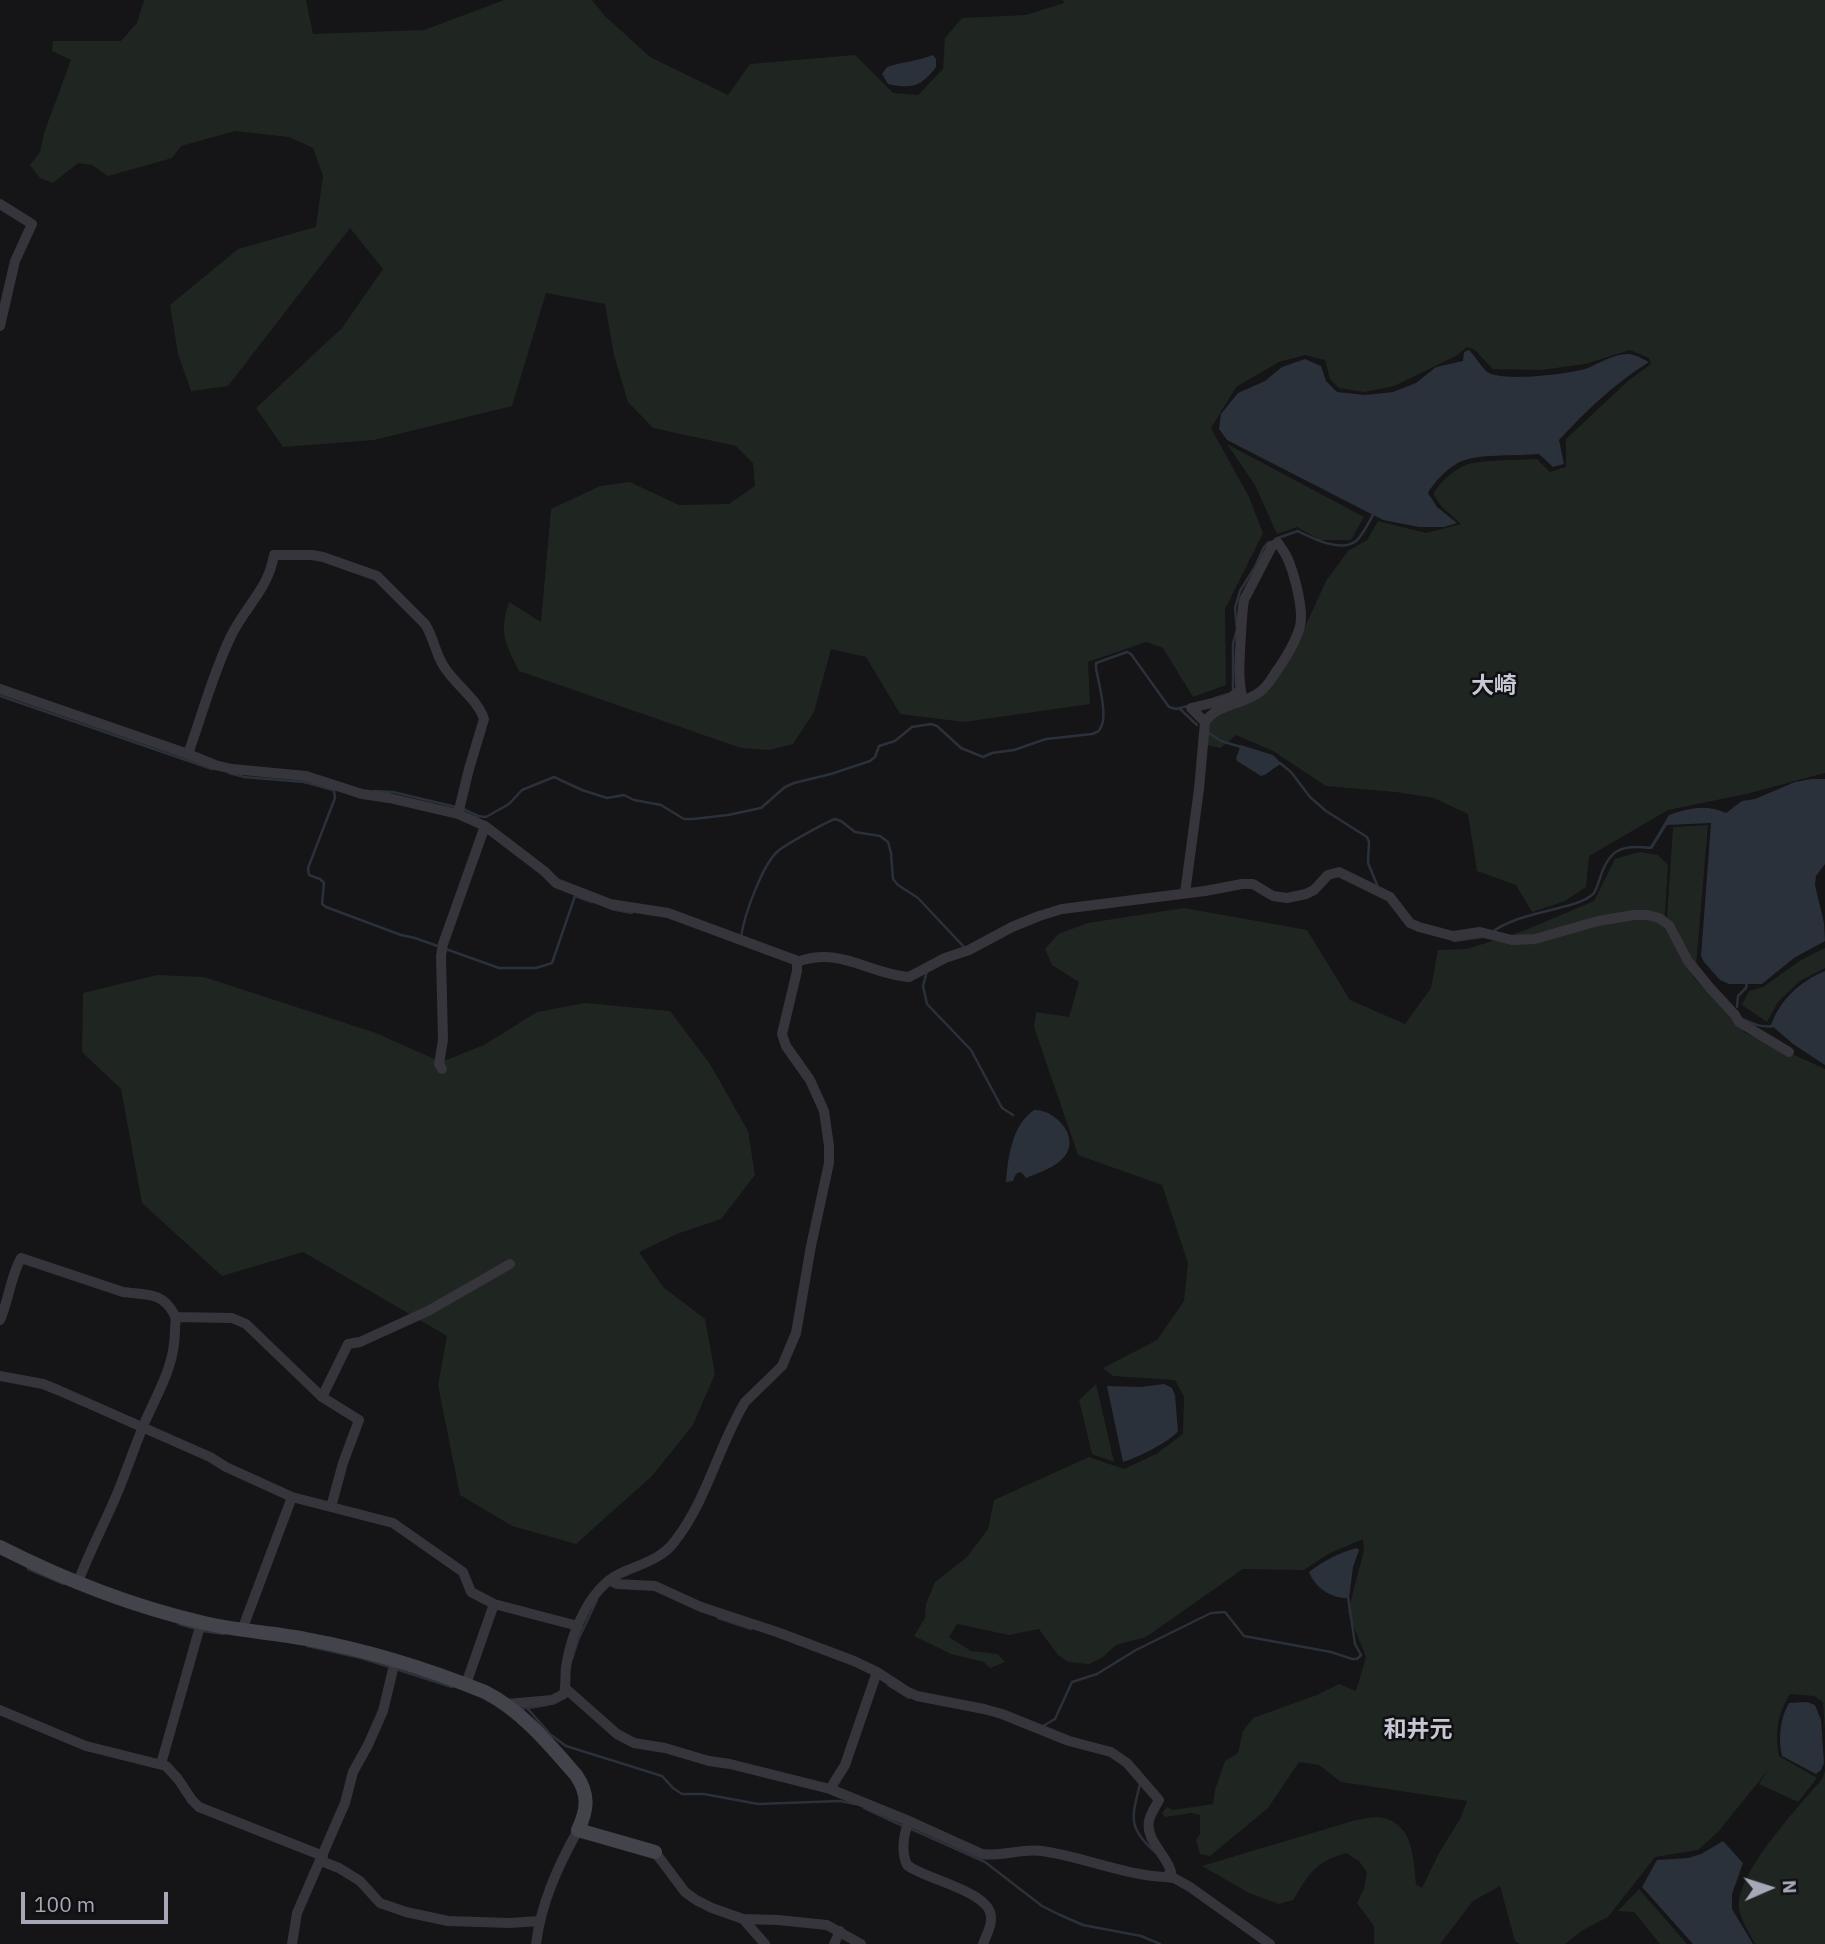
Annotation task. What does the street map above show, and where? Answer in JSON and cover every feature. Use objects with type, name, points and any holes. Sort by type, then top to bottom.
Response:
[{"type":"street","points":[[0,204],[32,225],[15,261],[0,327]]},
{"type":"street","points":[[1205,722],[1191,709],[1261,692],[1291,651],[1301,616],[1289,560],[1278,543],[1272,546],[1244,600],[1239,654],[1242,695]]},
{"type":"street","points":[[188,754],[224,652],[237,624],[263,588],[274,555],[312,555],[377,576],[425,624],[441,662],[481,711],[484,719],[459,810]]},
{"type":"street","points":[[0,689],[232,769],[306,776],[362,794],[459,810],[485,826],[556,883],[610,904],[668,913],[797,962]]},
{"type":"street","points":[[1185,893],[1205,722],[1209,715],[1242,695]]},
{"type":"street","points":[[442,1069],[439,1064],[443,1040],[442,948],[485,826]]},
{"type":"street","points":[[797,962],[811,957],[846,959],[909,977],[1012,927],[1051,912],[1253,884],[1273,896],[1287,898],[1314,890],[1328,875],[1339,872],[1390,897],[1404,918],[1419,927],[1453,936],[1480,932],[1512,940],[1535,939],[1598,921],[1634,915],[1659,918],[1669,925],[1688,961],[1739,1022],[1789,1052]]},
{"type":"street","points":[[511,1711],[564,1694],[567,1689],[568,1657],[578,1626],[596,1593],[609,1580],[663,1555],[673,1544],[699,1501],[745,1402],[782,1366],[796,1333],[829,1154],[824,1111],[818,1094],[786,1046],[782,1034],[797,962]]},
{"type":"street","points":[[0,1320],[14,1270],[21,1258],[124,1292],[153,1295],[167,1304],[176,1317],[174,1352],[164,1383],[78,1582]]},
{"type":"street","points":[[322,1397],[348,1344],[371,1338],[428,1311],[510,1264]]},
{"type":"street","points":[[176,1317],[239,1320],[322,1397],[359,1420],[331,1507]]},
{"type":"street","points":[[0,1376],[43,1384],[143,1427],[292,1497],[397,1526],[463,1572],[471,1592],[494,1604],[578,1626]]},
{"type":"street","points":[[242,1630],[292,1497]]},
{"type":"street","points":[[0,1547],[78,1582],[200,1627],[309,1639],[393,1666],[466,1684],[485,1692],[511,1711],[569,1766],[586,1793],[586,1809],[578,1830],[545,1899],[536,1944]]},
{"type":"street","points":[[609,1580],[617,1584],[660,1588],[701,1607],[777,1632],[877,1672],[917,1696],[1002,1714],[1069,1741],[1111,1752],[1126,1763],[1159,1800],[1149,1821],[1150,1833],[1169,1863],[1171,1872],[1166,1877]]},
{"type":"street","points":[[466,1684],[494,1604]]},
{"type":"street","points":[[161,1764],[200,1627]]},
{"type":"street","points":[[292,1944],[297,1913],[345,1803],[353,1772],[383,1711],[393,1666]]},
{"type":"street","points":[[830,1789],[845,1765],[877,1672]]},
{"type":"street","points":[[567,1689],[617,1734],[634,1743],[665,1748],[830,1789],[907,1825],[982,1854],[1039,1851],[1146,1876],[1174,1878],[1270,1944]]},
{"type":"street","points":[[0,1710],[86,1746],[161,1764],[170,1770],[199,1807],[322,1858],[360,1881],[380,1903],[448,1921],[510,1923],[539,1920]]},
{"type":"street","points":[[907,1825],[903,1852],[907,1865],[985,1902],[991,1915],[991,1924],[983,1944]]},
{"type":"street","points":[[578,1830],[655,1852],[685,1892],[712,1908],[743,1919],[827,1925],[862,1944]]},
{"type":"street","points":[[743,1919],[765,1944]]},
{"type":"street","points":[[834,1944],[840,1931]]},
{"type":"shaded area","points":[[144,0],[306,0],[313,34],[424,30],[504,0],[592,0],[605,16],[650,57],[728,95],[750,64],[855,55],[893,93],[918,95],[943,69],[945,38],[962,18],[1026,15],[1064,3],[1063,0],[1825,0],[1825,773],[1746,794],[1668,810],[1589,856],[1586,887],[1565,901],[1532,912],[1516,885],[1477,871],[1468,814],[1434,798],[1326,786],[1273,751],[1236,735],[1221,748],[1206,745],[1211,718],[1269,691],[1295,649],[1326,581],[1348,551],[1367,540],[1378,521],[1426,533],[1461,524],[1442,507],[1433,494],[1452,473],[1472,463],[1537,459],[1550,472],[1566,467],[1566,439],[1629,380],[1651,364],[1649,358],[1630,350],[1585,364],[1541,370],[1493,369],[1475,350],[1467,347],[1456,356],[1394,386],[1364,392],[1339,388],[1330,379],[1325,360],[1305,355],[1279,362],[1236,387],[1211,428],[1249,497],[1263,533],[1225,609],[1226,685],[1193,697],[1163,648],[1146,642],[1088,662],[1090,704],[964,722],[900,714],[866,657],[831,649],[814,712],[793,744],[769,750],[741,748],[519,671],[505,638],[504,622],[509,602],[541,622],[551,509],[600,486],[630,482],[679,505],[729,504],[755,486],[753,463],[736,446],[653,428],[628,402],[614,355],[605,304],[546,293],[512,406],[374,440],[283,447],[256,408],[342,328],[383,269],[350,228],[228,386],[191,391],[178,354],[170,305],[238,249],[316,227],[323,176],[313,148],[289,137],[235,131],[181,146],[172,158],[108,176],[92,165],[78,163],[53,183],[40,178],[30,165],[40,152],[44,133],[71,60],[52,51],[53,41],[121,41],[137,23]]},
{"type":"shaded area","points":[[933,55],[936,67],[926,79],[915,85],[888,84],[882,74],[887,67]]},
{"type":"shaded area","points":[[1469,350],[1486,371],[1493,375],[1520,377],[1579,370],[1624,354],[1649,362],[1601,398],[1559,440],[1564,464],[1553,467],[1539,454],[1481,457],[1465,460],[1449,469],[1428,493],[1437,507],[1457,523],[1444,527],[1419,527],[1383,520],[1227,440],[1219,429],[1221,414],[1238,393],[1265,381],[1282,367],[1305,359],[1321,366],[1326,381],[1337,392],[1365,395],[1393,392],[1416,383],[1436,367],[1463,361],[1464,352]]},
{"type":"shaded area","points":[[1227,444],[1364,517],[1351,540],[1320,540],[1297,527],[1277,534],[1255,485]]},
{"type":"shaded area","points":[[1241,745],[1273,755],[1282,764],[1261,776],[1237,761]]},
{"type":"shaded area","points":[[1811,779],[1825,779],[1825,864],[1816,876],[1815,885],[1824,923],[1825,941],[1794,958],[1762,984],[1729,984],[1720,980],[1701,956],[1711,823],[1667,825],[1652,849],[1650,847],[1669,815],[1698,808],[1726,813],[1742,801]]},
{"type":"shaded area","points":[[1708,825],[1696,966],[1673,922],[1667,917],[1673,827]]},
{"type":"shaded area","points":[[1639,852],[1658,855],[1668,865],[1664,926],[1695,979],[1744,1032],[1825,1069],[1825,1731],[1823,1702],[1814,1696],[1790,1694],[1782,1709],[1777,1739],[1779,1756],[1817,1778],[1798,1802],[1759,1784],[1768,1770],[1718,1832],[1698,1850],[1655,1857],[1608,1917],[1583,1930],[1565,1944],[1520,1944],[1515,1941],[1500,1886],[1473,1901],[1440,1944],[1374,1944],[1374,1926],[1357,1903],[1364,1889],[1367,1872],[1359,1861],[1346,1853],[1319,1865],[1293,1900],[1279,1904],[1249,1893],[1202,1866],[1356,1820],[1381,1817],[1394,1822],[1407,1836],[1416,1884],[1422,1888],[1467,1801],[1341,1782],[1319,1765],[1299,1762],[1268,1808],[1210,1856],[1200,1854],[1196,1840],[1200,1834],[1200,1815],[1191,1813],[1165,1817],[1162,1813],[1167,1807],[1173,1810],[1213,1804],[1225,1761],[1238,1753],[1243,1731],[1253,1718],[1317,1695],[1339,1684],[1356,1691],[1366,1657],[1348,1612],[1364,1550],[1363,1539],[1328,1554],[1304,1570],[1243,1569],[1146,1637],[1116,1645],[1103,1657],[1089,1664],[1068,1662],[1058,1655],[1039,1629],[1009,1635],[957,1624],[949,1637],[971,1651],[998,1654],[1005,1662],[990,1668],[984,1662],[951,1654],[914,1636],[925,1618],[926,1604],[935,1582],[967,1557],[988,1529],[994,1500],[1089,1457],[1124,1469],[1156,1454],[1183,1434],[1184,1397],[1175,1380],[1113,1376],[1103,1368],[1157,1340],[1184,1301],[1188,1263],[1162,1185],[1078,1155],[1034,1027],[1036,1012],[1069,1017],[1079,982],[1052,965],[1045,949],[1058,934],[1088,923],[1184,908],[1307,930],[1350,1000],[1405,1024],[1431,988],[1438,950],[1467,949],[1523,931],[1594,901],[1615,859]]},
{"type":"shaded area","points":[[1825,948],[1825,968],[1800,981],[1778,1002],[1767,1022],[1742,1005],[1749,991],[1763,987],[1801,960]]},
{"type":"shaded area","points":[[1825,971],[1825,1065],[1793,1044],[1771,1025],[1792,992]]},
{"type":"shaded area","points":[[157,975],[204,977],[376,1033],[441,1062],[484,1045],[537,1012],[585,1003],[670,1011],[710,1064],[748,1131],[755,1175],[721,1219],[677,1234],[639,1252],[663,1287],[705,1319],[715,1374],[693,1425],[652,1476],[576,1544],[512,1526],[460,1495],[438,1385],[447,1336],[303,1252],[222,1276],[142,1203],[121,1089],[82,1052],[83,993]]},
{"type":"shaded area","points":[[1034,1110],[1050,1114],[1063,1125],[1067,1132],[1069,1148],[1065,1156],[1052,1167],[1026,1178],[1022,1173],[1018,1173],[1013,1181],[1006,1182],[1016,1133]]},
{"type":"shaded area","points":[[1096,1384],[1114,1462],[1092,1454],[1079,1400]]},
{"type":"shaded area","points":[[1164,1384],[1172,1388],[1175,1395],[1178,1431],[1168,1440],[1123,1462],[1107,1386],[1140,1387]]},
{"type":"shaded area","points":[[1357,1548],[1359,1550],[1353,1567],[1349,1598],[1330,1594],[1315,1583],[1309,1572],[1331,1558]]},
{"type":"shaded area","points":[[1807,1702],[1815,1705],[1821,1720],[1824,1763],[1816,1774],[1782,1756],[1781,1749],[1782,1722],[1789,1703]]},
{"type":"shaded area","points":[[1825,1771],[1825,1944],[1755,1944],[1739,1909],[1740,1894],[1757,1859],[1822,1779]]},
{"type":"shaded area","points":[[1723,1841],[1743,1863],[1732,1894],[1732,1909],[1753,1944],[1693,1944],[1642,1887],[1657,1860],[1688,1858]]},
{"type":"shaded area","points":[[1639,1889],[1687,1944],[1660,1944],[1634,1912],[1618,1911]]},
{"type":"waterway","points":[[1275,539],[1298,531],[1327,543],[1350,544],[1361,535],[1374,513]]},
{"type":"waterway","points":[[1233,690],[1233,644],[1237,629],[1235,608],[1240,591],[1269,542]]},
{"type":"waterway","points":[[463,809],[486,817],[509,804],[522,790],[554,777],[607,798],[624,795],[634,800],[661,805],[684,819],[728,815],[761,808],[785,787],[794,783],[870,761],[875,757],[879,746],[895,741],[912,727],[931,724],[937,726],[961,748],[983,757],[1046,739],[1092,734],[1098,732],[1103,722],[1096,663],[1127,652],[1169,707],[1176,709],[1188,706]]},
{"type":"waterway","points":[[1215,698],[1228,694]]},
{"type":"waterway","points":[[0,696],[212,769]]},
{"type":"waterway","points":[[1179,708],[1197,725]]},
{"type":"waterway","points":[[1209,733],[1221,741],[1241,747]]},
{"type":"waterway","points":[[1280,763],[1326,811],[1367,837],[1368,863],[1378,887]]},
{"type":"waterway","points":[[229,773],[244,777],[304,782],[333,790]]},
{"type":"waterway","points":[[334,790],[335,798],[308,868],[309,875],[324,883],[322,904],[326,907],[499,968],[536,968],[552,963],[575,896],[592,902]]},
{"type":"waterway","points":[[374,791],[393,792],[456,807]]},
{"type":"waterway","points":[[739,936],[741,937],[755,891],[772,858],[789,844],[835,819],[855,832],[880,836],[888,842],[893,879],[918,898],[964,947]]},
{"type":"waterway","points":[[1491,933],[1515,920],[1585,900],[1594,892],[1611,856],[1630,847],[1650,848],[1653,845]]},
{"type":"waterway","points":[[611,909],[632,913]]},
{"type":"waterway","points":[[1454,941],[1482,937]]},
{"type":"waterway","points":[[927,971],[923,986],[927,1004],[971,1050],[1002,1108],[1013,1115]]},
{"type":"waterway","points":[[1737,1007],[1738,996],[1746,988],[1747,982]]},
{"type":"waterway","points":[[1742,1019],[1762,1026],[1774,1026]]},
{"type":"waterway","points":[[28,1569],[64,1584]]},
{"type":"waterway","points":[[1043,1726],[1055,1719],[1072,1682],[1097,1674],[1136,1650],[1211,1613],[1225,1612],[1244,1636],[1357,1659],[1361,1655],[1355,1644],[1348,1597]]},
{"type":"waterway","points":[[572,1659],[597,1600]]},
{"type":"waterway","points":[[718,1618],[751,1629]]},
{"type":"waterway","points":[[179,1624],[196,1629]]},
{"type":"waterway","points":[[203,1631],[224,1634]]},
{"type":"waterway","points":[[307,1646],[361,1658],[452,1687]]},
{"type":"waterway","points":[[888,1685],[909,1698]]},
{"type":"waterway","points":[[529,1708],[547,1705]]},
{"type":"waterway","points":[[520,1709],[527,1708],[551,1735],[566,1746],[662,1776],[682,1794],[704,1794],[758,1804],[840,1801],[855,1804]]},
{"type":"waterway","points":[[1140,1784],[1134,1821],[1140,1835],[1155,1852]]},
{"type":"waterway","points":[[864,1808],[903,1826]]},
{"type":"waterway","points":[[909,1828],[985,1862],[1042,1906],[1058,1914],[1083,1925],[1141,1936],[1160,1944]]},
{"type":"district","name":"大崎","points":[[1494,686]]},
{"type":"district","name":"和井元","points":[[1418,1730]]}]
